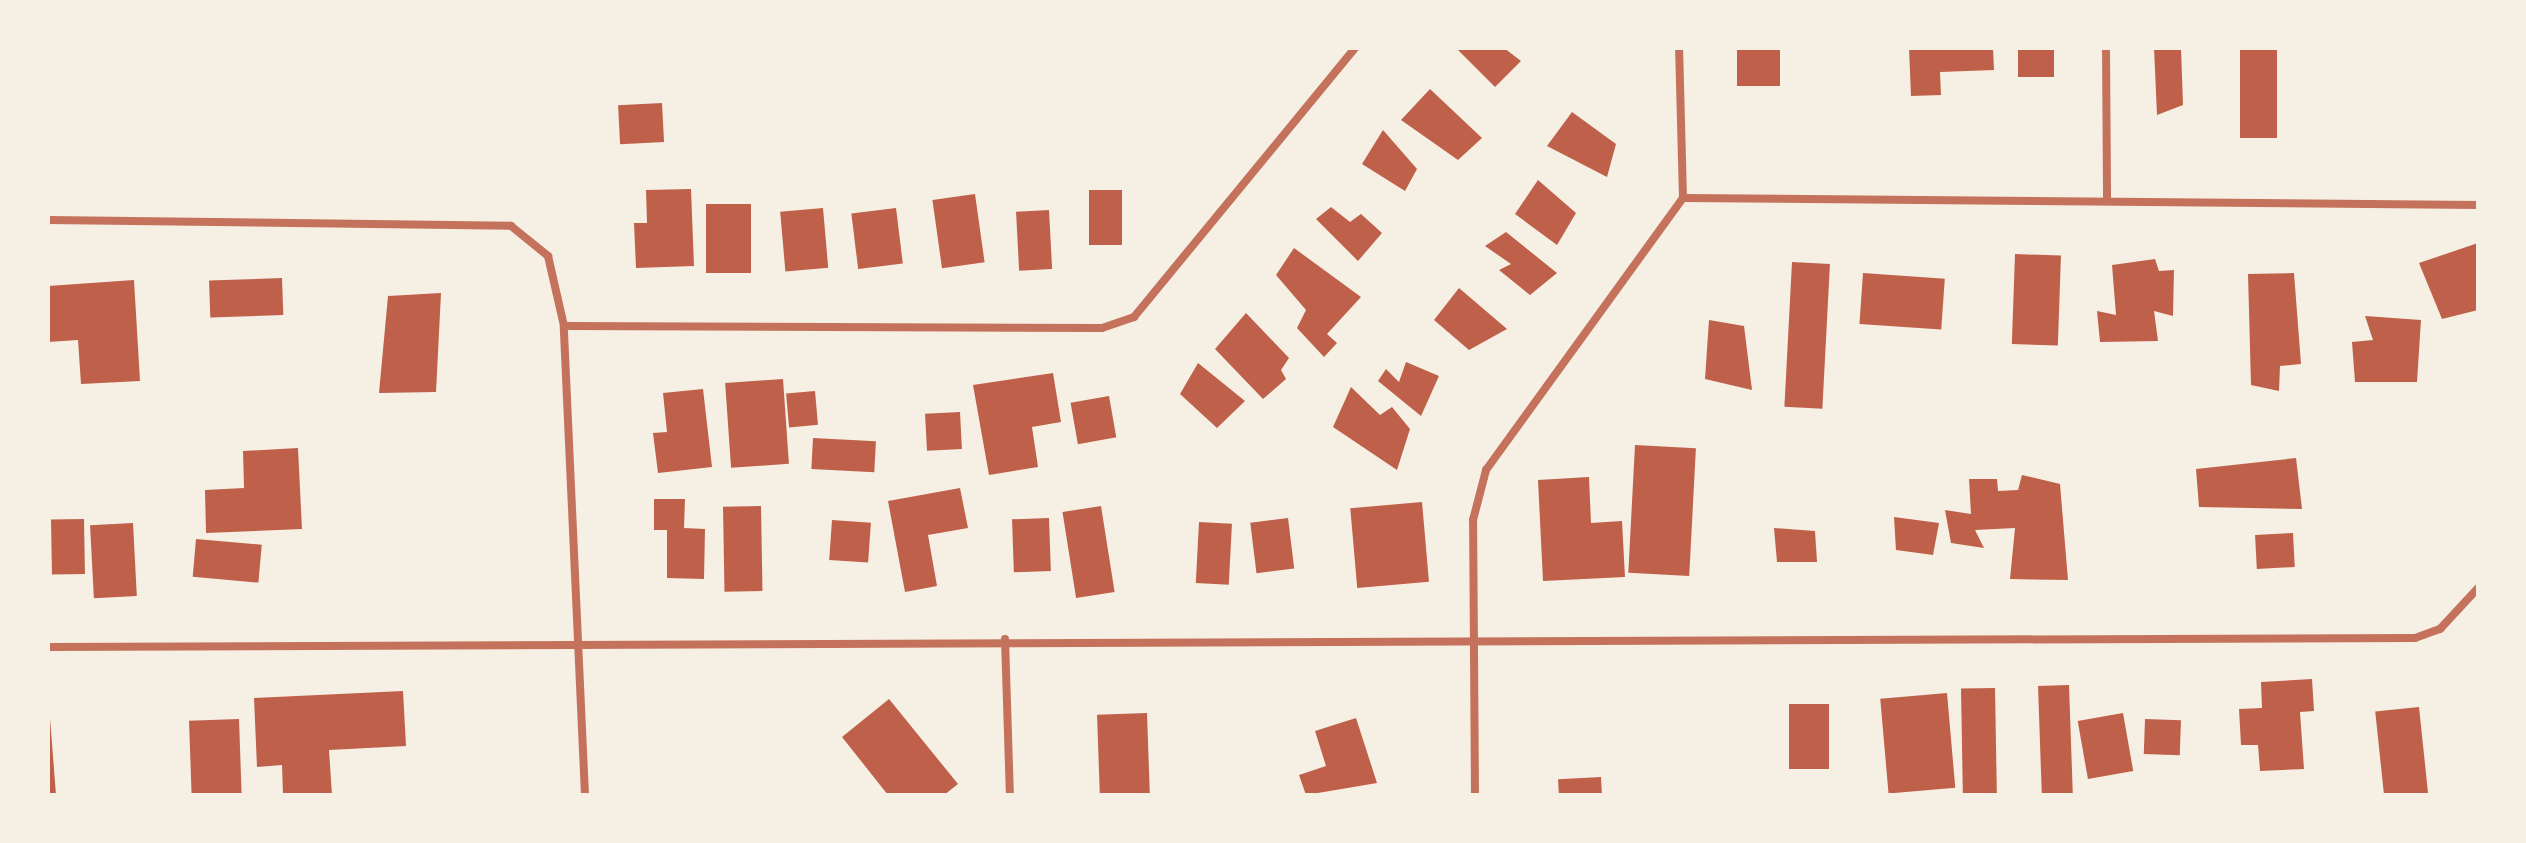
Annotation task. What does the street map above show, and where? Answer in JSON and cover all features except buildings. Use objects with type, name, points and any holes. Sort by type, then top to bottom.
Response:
[{"type":"street","points":[[564,326],[1102,328],[1123,321],[1162,291],[1355,48]]},
{"type":"street","points":[[1475,795],[1471,636],[1473,520],[1486,470],[1683,198],[1679,48]]},
{"type":"street","points":[[2106,48],[2107,201]]},
{"type":"street","points":[[1683,198],[2478,205]]},
{"type":"street","points":[[48,220],[511,226],[548,256],[564,326],[581,645],[585,795]]},
{"type":"street","points":[[48,647],[1471,636],[2415,638],[2440,629],[2478,588]]},
{"type":"street","points":[[1005,639],[1010,795]]}]
